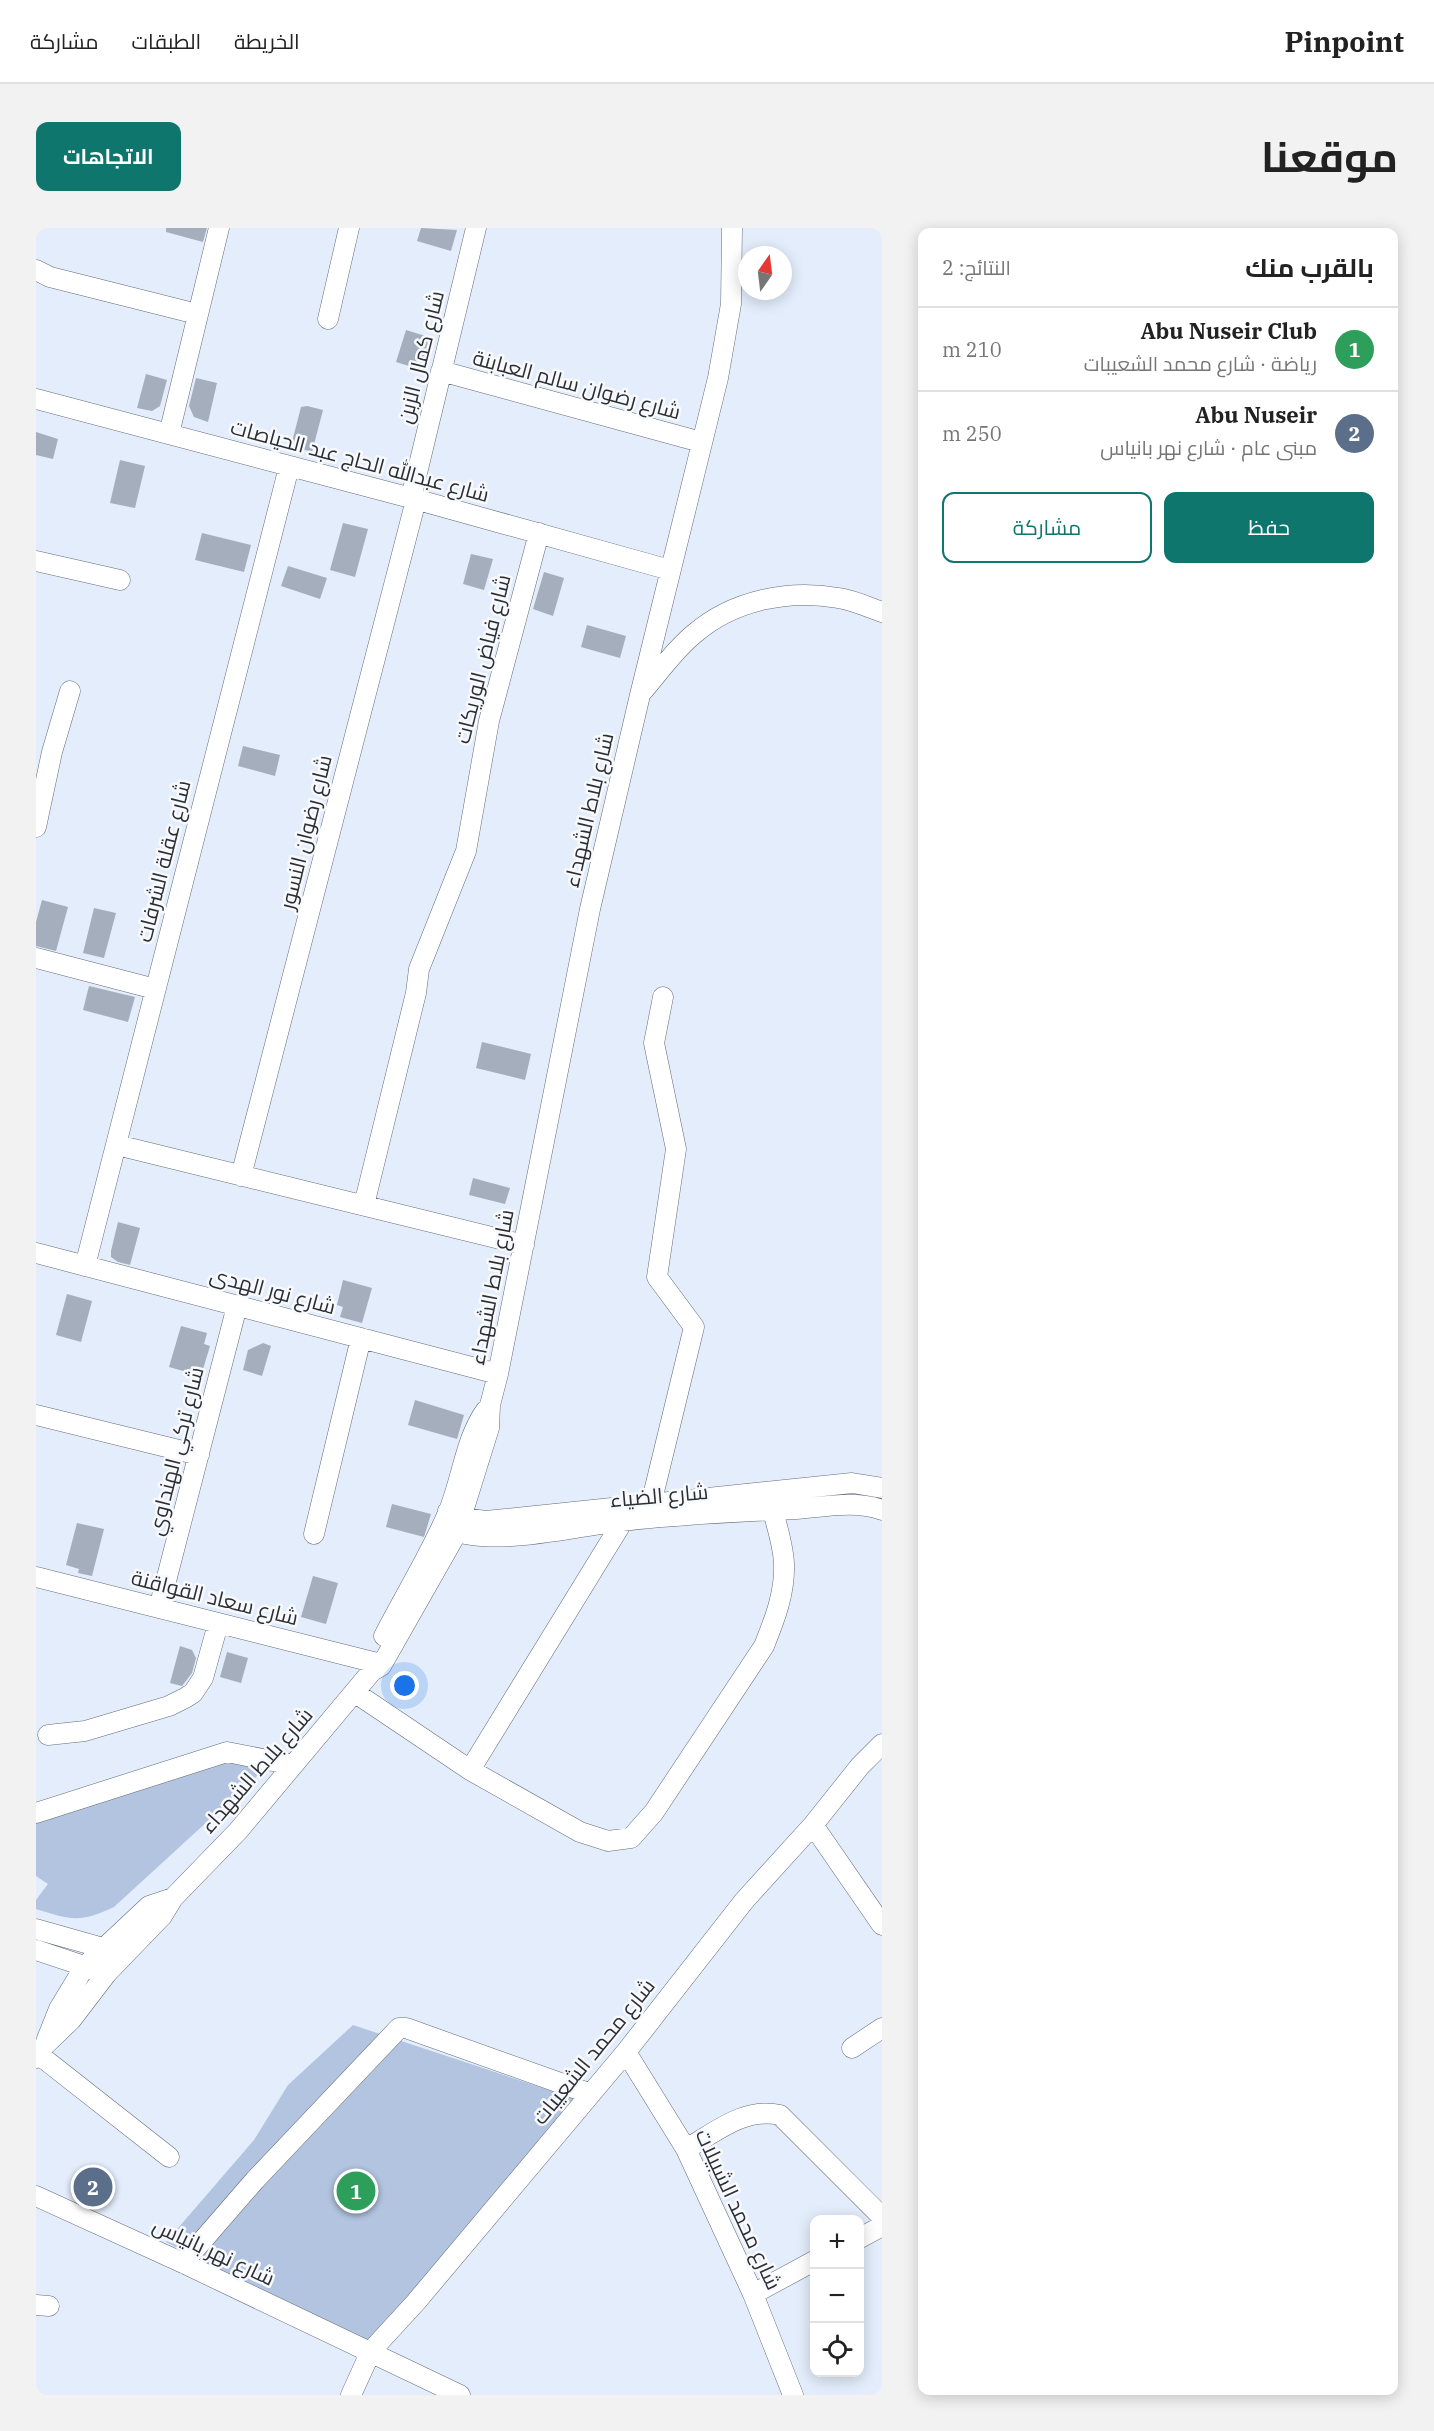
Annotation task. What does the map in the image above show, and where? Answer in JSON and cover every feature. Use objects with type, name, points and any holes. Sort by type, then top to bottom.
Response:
[{"type":"street","points":[[169,434],[219,228]]},
{"type":"street","points":[[328,319],[350,228]]},
{"type":"street","name":"شارع كمال الزبن","points":[[413,499],[476,228]]},
{"type":"street","name":"شارع بلاط الشهداء","points":[[39,2053],[71,2020],[106,1973],[162,1916],[173,1898],[238,1831],[376,1666],[452,1522],[489,1428],[490,1405],[590,909],[718,378],[731,304],[732,228]]},
{"type":"street","points":[[36,270],[50,277],[197,314]]},
{"type":"street","name":"شارع رضوان سالم العبابنة","points":[[441,371],[701,442]]},
{"type":"street","name":"شارع عبدالله الحاج عبد الحياصات","points":[[36,399],[670,570]]},
{"type":"street","name":"شارع عقلة الشرفات","points":[[86,1266],[289,467]]},
{"type":"street","name":"شارع رضوان النسور","points":[[241,1176],[413,499]]},
{"type":"street","name":"شارع فياض الوريكات","points":[[364,1205],[416,993],[419,969],[466,851],[489,721],[539,533]]},
{"type":"street","points":[[36,561],[120,580]]},
{"type":"street","points":[[640,695],[694,634],[724,614],[754,602],[795,594],[839,598],[882,612]]},
{"type":"street","points":[[36,827],[52,752],[70,691]]},
{"type":"street","points":[[36,958],[155,989]]},
{"type":"street","points":[[651,1504],[694,1327],[657,1277],[676,1149],[654,1043],[663,997]]},
{"type":"street","points":[[117,1145],[524,1245]]},
{"type":"street","name":"شارع نور الهدى","points":[[36,1253],[498,1374]]},
{"type":"street","name":"شارع تركي الهنداوي","points":[[159,1608],[237,1306]]},
{"type":"street","points":[[314,1534],[361,1338]]},
{"type":"street","points":[[36,1415],[199,1455]]},
{"type":"street","name":"شارع الضياء","points":[[452,1522],[525,1518],[852,1483],[882,1488]]},
{"type":"street","name":"شارع الضياء","points":[[452,1522],[477,1537],[541,1533],[623,1521],[773,1510],[859,1505],[882,1510]]},
{"type":"street","points":[[354,1692],[470,1770],[580,1832],[608,1841],[631,1839],[654,1812],[764,1646],[776,1617],[783,1588],[784,1564],[773,1510]]},
{"type":"street","points":[[470,1770],[623,1521]]},
{"type":"street","name":"شارع سعاد القواقنة","points":[[36,1577],[376,1666]]},
{"type":"street","points":[[48,1735],[85,1731],[169,1706],[193,1693],[203,1678],[218,1624]]},
{"type":"street","name":"شارع محمد الشعيبات","points":[[351,2395],[371,2351],[416,2302],[626,2052],[744,1901],[813,1825],[838,1791],[882,1744]]},
{"type":"street","points":[[36,1813],[227,1752],[293,1766]]},
{"type":"street","points":[[813,1825],[882,1925]]},
{"type":"street","name":"شارع بلاط الشهداء","points":[[39,2053],[59,2009],[85,1966],[149,1906],[173,1898]]},
{"type":"street","points":[[36,1929],[125,1954]]},
{"type":"street","points":[[36,1950],[106,1973]]},
{"type":"street","points":[[183,2263],[255,2180],[399,2028],[406,2028],[591,2094]]},
{"type":"street","points":[[852,2048],[882,2028]]},
{"type":"street","name":"شارع محمد الشبيلات","points":[[626,2052],[686,2149],[753,2294],[794,2395]]},
{"type":"street","points":[[39,2053],[169,2157]]},
{"type":"street","points":[[686,2149],[735,2120],[750,2114],[765,2112],[780,2115],[882,2217]]},
{"type":"street","name":"شارع نهر بانياس","points":[[36,2196],[371,2351]]},
{"type":"street","points":[[864,2236],[882,2226]]},
{"type":"street","points":[[753,2294],[810,2263]]},
{"type":"street","points":[[371,2351],[460,2395]]},
{"type":"shaded area","points":[[229,1753],[269,1765],[114,1907],[84,1918],[58,1916],[36,1909],[36,1900],[48,1884],[36,1876],[36,1821]]},
{"type":"shaded area","points":[[353,2025],[579,2100],[367,2349],[166,2242],[254,2140],[288,2085]]},
{"type":"building","points":[[166,228],[207,228],[203,242],[166,232]]},
{"type":"building","points":[[421,228],[457,230],[451,251],[417,241]]},
{"type":"building","points":[[406,330],[432,338],[422,370],[396,362]]},
{"type":"building","points":[[146,374],[167,380],[160,406],[152,411],[137,408]]},
{"type":"building","points":[[196,378],[217,383],[208,422],[194,417],[189,406]]},
{"type":"building","points":[[307,406],[323,410],[312,452],[291,446],[301,407]]},
{"type":"building","points":[[36,432],[58,439],[53,459],[36,455]]},
{"type":"building","points":[[120,460],[145,466],[135,508],[110,503]]},
{"type":"building","points":[[343,523],[368,529],[355,577],[330,570]]},
{"type":"building","points":[[202,533],[251,545],[244,572],[195,560]]},
{"type":"building","points":[[471,554],[493,559],[484,590],[463,584]]},
{"type":"building","points":[[288,566],[327,578],[320,599],[281,586]]},
{"type":"building","points":[[544,572],[564,578],[553,616],[533,609]]},
{"type":"building","points":[[587,625],[626,636],[620,658],[581,647]]},
{"type":"building","points":[[243,746],[280,755],[275,776],[238,766]]},
{"type":"building","points":[[42,900],[68,907],[56,951],[36,946],[36,922]]},
{"type":"building","points":[[94,908],[116,913],[104,958],[83,953]]},
{"type":"building","points":[[89,986],[135,997],[128,1022],[83,1010]]},
{"type":"building","points":[[482,1042],[531,1054],[525,1080],[476,1068]]},
{"type":"building","points":[[473,1178],[510,1188],[505,1204],[469,1195]]},
{"type":"building","points":[[118,1222],[140,1228],[130,1265],[118,1262],[111,1257]]},
{"type":"building","points":[[343,1280],[372,1288],[362,1323],[340,1317],[343,1307],[337,1305]]},
{"type":"building","points":[[67,1294],[92,1301],[81,1342],[56,1335]]},
{"type":"building","points":[[181,1326],[207,1333],[204,1344],[210,1346],[201,1376],[169,1367]]},
{"type":"building","points":[[263,1343],[271,1346],[262,1376],[243,1370],[248,1350]]},
{"type":"building","points":[[415,1400],[464,1415],[457,1439],[408,1425]]},
{"type":"building","points":[[392,1504],[431,1514],[424,1537],[386,1527]]},
{"type":"building","points":[[77,1523],[104,1529],[92,1576],[78,1573],[79,1569],[66,1565]]},
{"type":"building","points":[[313,1576],[338,1583],[326,1624],[301,1617]]},
{"type":"building","points":[[180,1646],[192,1650],[196,1658],[192,1673],[182,1686],[170,1683]]},
{"type":"building","points":[[227,1652],[248,1658],[241,1683],[220,1677]]},
{"type":"place","name":"Abu Nuseir","points":[[93,2187]]},
{"type":"place","name":"Abu Nuseir Club","points":[[356,2191]]}]
